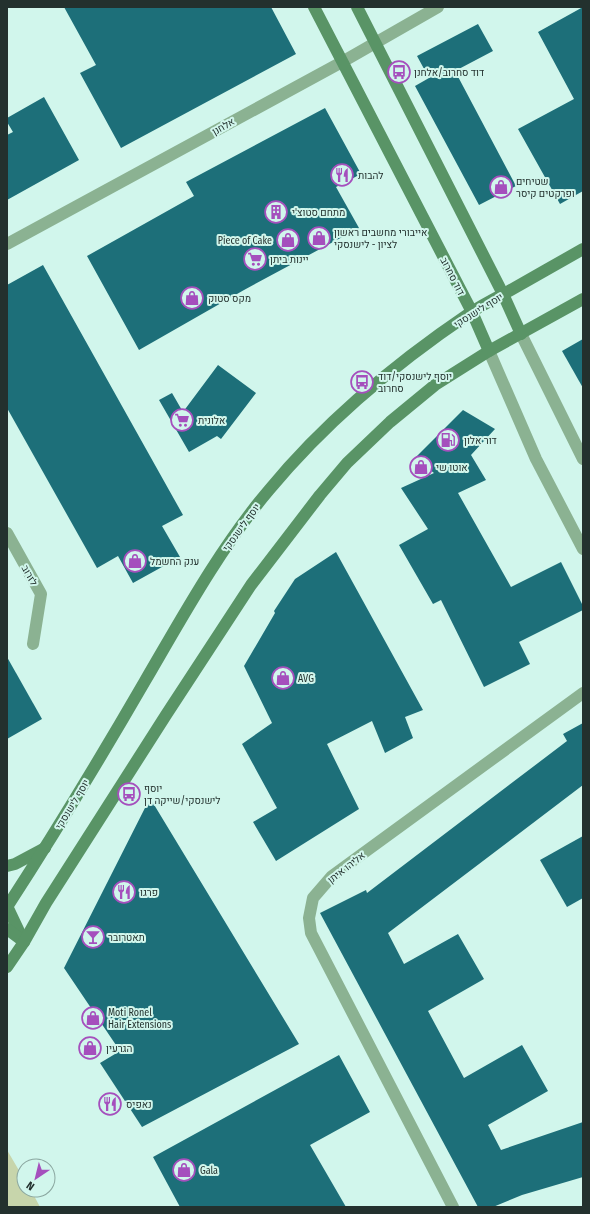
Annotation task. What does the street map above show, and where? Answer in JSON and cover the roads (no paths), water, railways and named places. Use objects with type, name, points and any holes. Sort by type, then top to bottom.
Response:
[{"type":"main road","name":"דוד סחרוב","points":[[314,7],[472,312],[489,351]]},
{"type":"main road","points":[[357,7],[503,294],[521,334]]},
{"type":"main road","name":"יוסף לישנסקי","points":[[7,906],[46,848],[187,609],[229,541],[268,490],[300,454],[343,411],[397,364],[472,312],[583,249]]},
{"type":"main road","points":[[7,967],[24,942],[46,903],[88,836],[251,585],[320,495],[347,463],[390,422],[435,385],[489,351],[583,299]]},
{"type":"main road","points":[[7,866],[46,848]]},
{"type":"main road","points":[[7,906],[24,942]]},
{"type":"main road","points":[[7,929],[24,942]]},
{"type":"street","name":"אלחנן","points":[[7,244],[342,62],[438,7]]},
{"type":"street","points":[[521,334],[583,459]]},
{"type":"street","name":"דוד סחרוב","points":[[489,351],[536,459],[583,549]]},
{"type":"street","name":"לזרוב","points":[[7,533],[41,594],[33,644]]},
{"type":"street","name":"אליהו איתן","points":[[453,1207],[311,933],[309,918],[313,898],[332,876],[583,693]]},
{"type":"place","name":"דוד סחרוב/אלחנן","points":[[399,72]]},
{"type":"place","name":"להבות","points":[[342,175]]},
{"type":"place","name":"שטיחים ופרקטים קיסר","points":[[501,187]]},
{"type":"place","name":"מתחם סטוצ'י","points":[[276,212]]},
{"type":"place","name":"אייבורי מחשבים ראשון לציון - לישנסקי","points":[[319,238]]},
{"type":"place","name":"Piece of Cake","points":[[288,240]]},
{"type":"place","name":"יינות ביתן","points":[[255,259]]},
{"type":"place","name":"מקס סטוק","points":[[192,298]]},
{"type":"place","name":"יוסף לישנסקי/דוד סחרוב","points":[[362,382]]},
{"type":"place","name":"אלונית","points":[[182,420]]},
{"type":"place","name":"דור אלון","points":[[448,440]]},
{"type":"place","name":"אוטו שי","points":[[421,467]]},
{"type":"place","name":"ענק החשמל","points":[[135,561]]},
{"type":"place","name":"AVG","points":[[283,678]]},
{"type":"place","name":"יוסף לישנסקי/שייקה דן","points":[[129,794]]},
{"type":"place","name":"פרגו","points":[[124,892]]},
{"type":"place","name":"תאטרובר","points":[[93,937]]},
{"type":"place","name":"Moti Ronel Hair Extensions","points":[[93,1018]]},
{"type":"place","name":"הגרעין","points":[[90,1048]]},
{"type":"place","name":"נאפיס","points":[[110,1104]]},
{"type":"place","name":"Gala","points":[[184,1170]]}]
